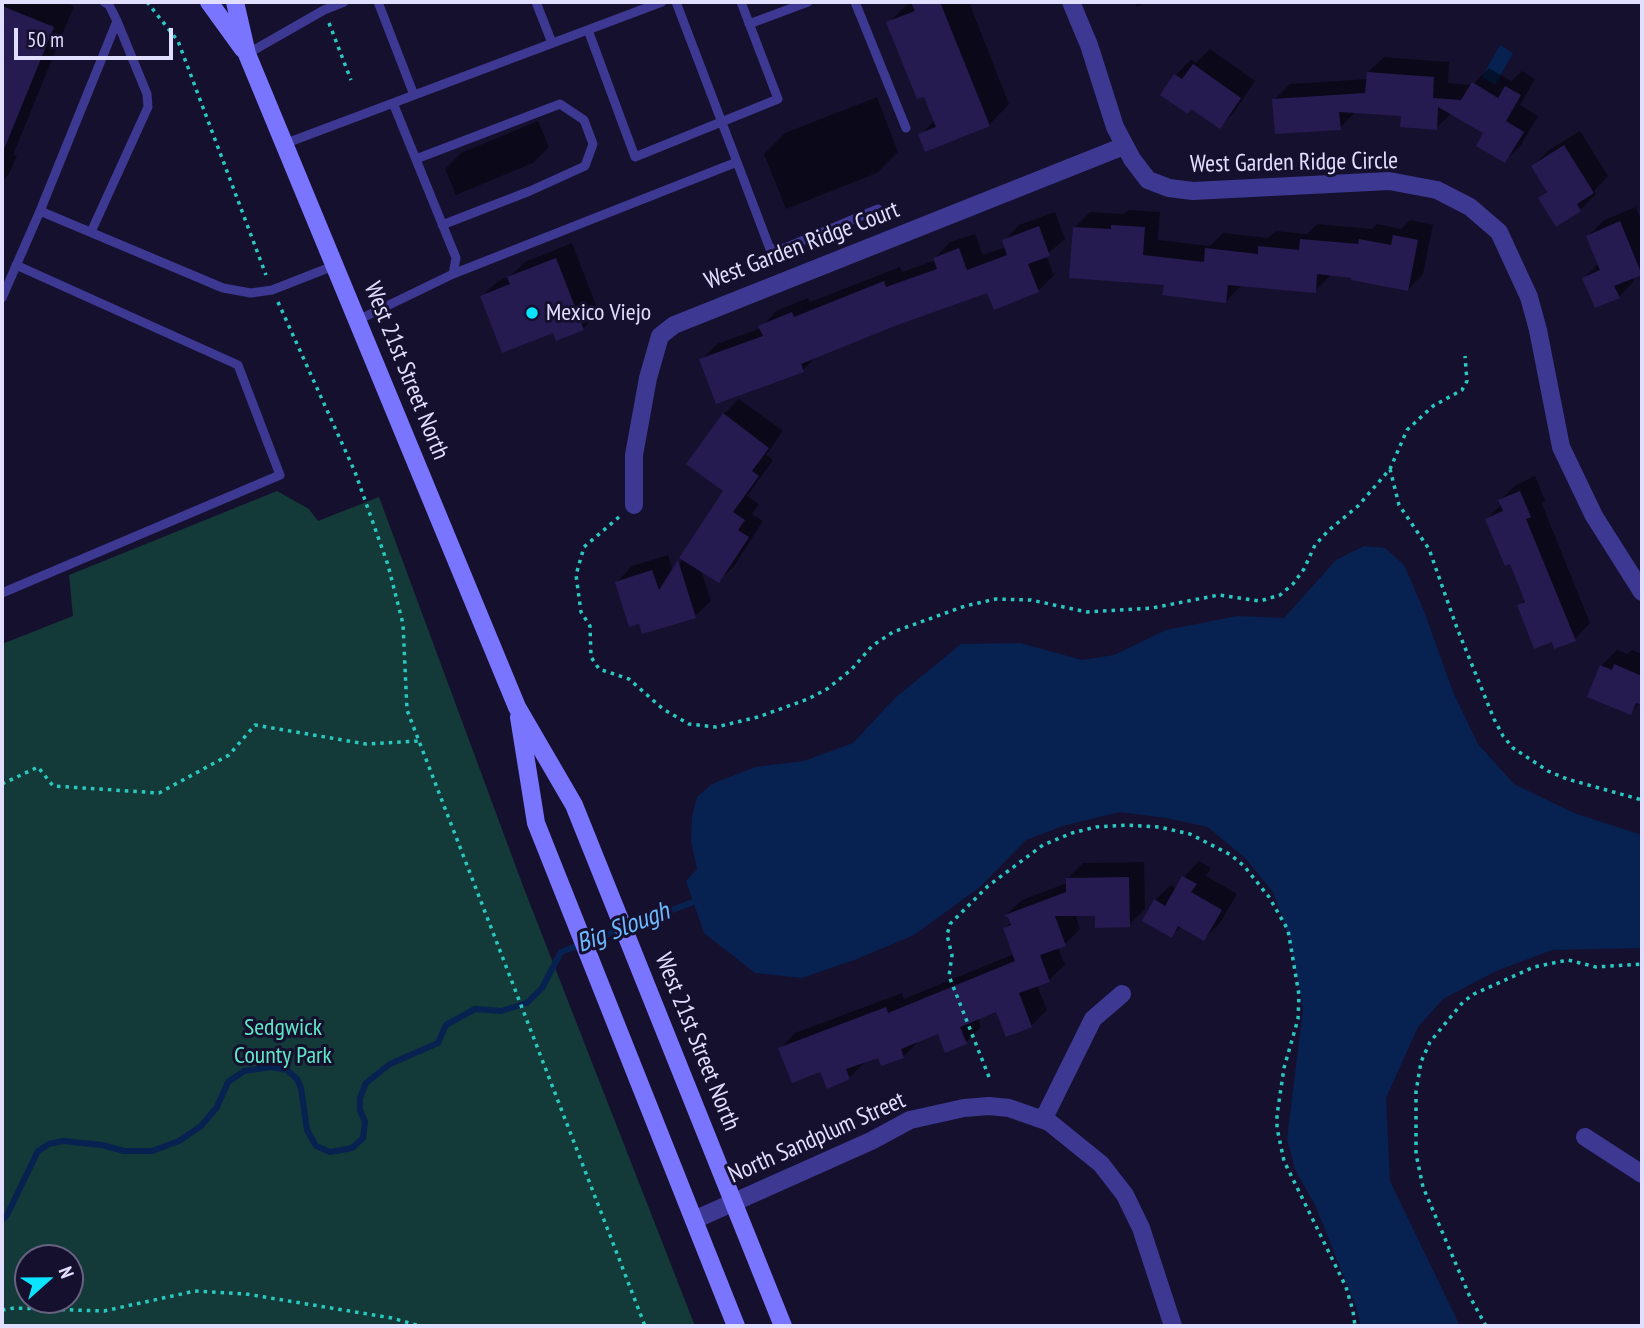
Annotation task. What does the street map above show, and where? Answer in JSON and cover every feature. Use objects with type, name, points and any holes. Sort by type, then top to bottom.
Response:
[{"type":"main road","name":"West 21st Street North","points":[[209,2],[247,54]]},
{"type":"main road","name":"West 21st Street North","points":[[235,2],[247,54],[517,707],[574,805],[783,1326]]},
{"type":"main road","name":"West 21st Street North","points":[[517,707],[536,823],[736,1326]]},
{"type":"street","name":"West Garden Ridge Circle","points":[[1071,2],[1089,45],[1115,127],[1132,159],[1148,180],[1169,188],[1193,191],[1388,181],[1437,190],[1470,207],[1499,232],[1529,297],[1561,447],[1594,516],[1642,592]]},
{"type":"street","name":"West Garden Ridge Court","points":[[635,505],[634,455],[648,377],[660,336],[674,325],[1124,146]]},
{"type":"street","points":[[1043,1120],[1093,1019],[1122,994]]},
{"type":"street","name":"North Sandplum Street","points":[[694,1220],[872,1141],[910,1120],[964,1108],[1009,1108],[1049,1122],[1076,1142],[1101,1164],[1125,1195],[1140,1228],[1173,1326]]},
{"type":"street","points":[[1585,1136],[1642,1174]]},
{"type":"lane","points":[[91,232],[148,107],[148,94],[117,21],[104,2]]},
{"type":"lane","points":[[247,54],[324,10],[344,2]]},
{"type":"lane","points":[[378,2],[414,95]]},
{"type":"lane","points":[[536,2],[552,43]]},
{"type":"lane","points":[[284,144],[662,2]]},
{"type":"lane","points":[[676,2],[770,249],[785,248],[878,209]]},
{"type":"lane","points":[[587,30],[635,157],[778,99],[741,2]]},
{"type":"lane","points":[[749,24],[806,2]]},
{"type":"lane","points":[[855,2],[906,128]]},
{"type":"lane","points":[[2,298],[117,21]]},
{"type":"lane","points":[[393,103],[456,258],[453,274]]},
{"type":"lane","points":[[416,159],[560,104],[584,120],[593,144],[585,166],[530,191],[442,225]]},
{"type":"lane","points":[[358,320],[453,274],[737,162]]},
{"type":"lane","points":[[40,211],[223,288],[251,293],[272,290],[335,265]]},
{"type":"lane","points":[[2,593],[280,475],[238,365],[16,265]]},
{"type":"path","points":[[147,2],[178,41],[272,290],[355,472],[388,565],[403,624],[407,710],[645,1326]]},
{"type":"path","points":[[324,10],[351,80]]},
{"type":"path","points":[[635,505],[584,547],[576,575],[580,612],[590,626],[591,657],[599,669],[629,679],[663,709],[689,724],[716,727],[758,717],[807,699],[827,689],[851,670],[872,646],[892,632],[965,606],[996,599],[1031,600],[1087,612],[1152,608],[1219,595],[1260,601],[1270,599],[1293,584],[1315,545],[1358,506],[1390,469],[1407,430],[1433,406],[1462,390],[1467,381],[1465,356]]},
{"type":"path","points":[[1390,469],[1399,505],[1429,549],[1457,628],[1503,736],[1513,748],[1548,771],[1642,800]]},
{"type":"path","points":[[2,784],[38,767],[53,786],[159,793],[229,755],[256,725],[366,744],[419,741]]},
{"type":"path","points":[[989,1077],[949,976],[952,955],[947,935],[950,924],[988,886],[1043,845],[1096,827],[1127,825],[1190,834],[1231,855],[1244,866],[1269,897],[1288,930],[1299,995],[1298,1019],[1284,1069],[1277,1128],[1284,1161],[1346,1287],[1355,1326]]},
{"type":"path","points":[[1486,1326],[1470,1297],[1423,1187],[1416,1154],[1416,1092],[1421,1062],[1430,1042],[1463,1002],[1474,994],[1534,967],[1568,960],[1596,967],[1642,964]]},
{"type":"path","points":[[2,1310],[14,1308],[104,1311],[195,1291],[246,1294],[379,1315],[420,1326]]},
{"type":"green space","name":"Sedgwick County Park","points":[[277,491],[309,509],[318,521],[379,497],[523,886],[695,1326],[2,1326],[2,644],[73,616],[69,575]]},
{"type":"water","points":[[1500,45],[1513,53],[1495,85],[1482,77]]},
{"type":"water","points":[[1364,546],[1385,548],[1404,565],[1424,611],[1453,692],[1478,744],[1514,784],[1574,813],[1642,835],[1642,948],[1552,950],[1496,971],[1443,999],[1418,1027],[1386,1098],[1390,1181],[1460,1326],[1361,1326],[1316,1207],[1295,1169],[1287,1139],[1303,1009],[1289,937],[1273,892],[1246,859],[1208,827],[1120,812],[1066,825],[1026,840],[980,887],[914,935],[802,978],[755,973],[704,933],[686,881],[697,869],[691,841],[692,817],[697,797],[712,784],[755,767],[804,761],[853,743],[895,698],[961,644],[1020,643],[1082,660],[1114,655],[1166,630],[1237,616],[1284,618],[1336,560]]},
{"type":"building","points":[[911,2],[940,2],[990,126],[925,152],[918,134],[936,127],[924,97],[917,99],[886,22],[915,11]]},
{"type":"building","points":[[2,6],[54,27],[2,154]]},
{"type":"building","points":[[1193,64],[1241,98],[1220,129],[1191,109],[1188,114],[1160,95],[1174,74],[1182,79]]},
{"type":"building","points":[[1367,72],[1434,77],[1433,98],[1461,100],[1472,82],[1498,98],[1505,86],[1521,95],[1506,121],[1524,132],[1505,163],[1476,146],[1483,133],[1438,107],[1437,130],[1400,127],[1401,116],[1339,112],[1341,130],[1275,134],[1272,99],[1365,93]]},
{"type":"building","points":[[1564,145],[1594,193],[1577,204],[1581,211],[1556,227],[1538,198],[1547,192],[1531,166]]},
{"type":"building","points":[[1620,221],[1642,275],[1614,286],[1620,298],[1595,308],[1582,278],[1600,270],[1586,236]]},
{"type":"building","points":[[1111,225],[1145,227],[1143,255],[1204,262],[1205,248],[1258,254],[1258,246],[1299,250],[1300,239],[1358,244],[1359,239],[1391,245],[1393,235],[1418,240],[1408,291],[1351,280],[1352,278],[1317,274],[1316,293],[1228,285],[1226,303],[1162,295],[1164,285],[1069,278],[1073,227],[1111,229]]},
{"type":"building","points":[[1039,226],[1050,256],[1028,264],[1039,292],[994,310],[987,293],[892,327],[801,364],[804,372],[716,404],[699,359],[763,336],[758,326],[792,312],[794,317],[884,281],[886,287],[937,269],[933,258],[959,248],[967,270],[1007,255],[1002,240]]},
{"type":"building","name":"Mexico Viejo","points":[[556,258],[584,330],[556,341],[553,333],[502,353],[480,296],[510,284],[507,277]]},
{"type":"building","points":[[723,413],[769,448],[752,471],[759,476],[733,512],[745,520],[738,530],[749,537],[719,583],[679,558],[723,491],[686,464]]},
{"type":"building","points":[[1520,491],[1531,517],[1526,519],[1576,641],[1554,649],[1552,642],[1534,649],[1517,605],[1525,602],[1510,564],[1505,566],[1485,519],[1503,511],[1498,500]]},
{"type":"building","points":[[678,560],[696,618],[642,634],[639,624],[629,627],[615,582],[652,570],[659,590]]},
{"type":"building","points":[[1614,664],[1642,676],[1642,705],[1636,703],[1631,715],[1587,697],[1600,665],[1612,670]]},
{"type":"building","points":[[1182,876],[1197,884],[1191,892],[1222,910],[1204,941],[1178,926],[1172,938],[1142,921],[1154,899],[1165,906]]},
{"type":"building","points":[[1129,877],[1130,927],[1095,928],[1095,916],[1055,916],[1066,946],[1040,955],[1050,982],[1019,993],[1032,1027],[1006,1037],[996,1012],[960,1027],[967,1044],[945,1053],[938,1034],[901,1049],[904,1058],[881,1066],[878,1058],[846,1069],[850,1079],[827,1089],[820,1072],[792,1083],[778,1048],[886,1007],[888,1013],[1015,961],[1003,928],[1011,925],[1005,915],[1066,892],[1066,878]]},
{"type":"waterway","name":"Big Slough","points":[[2,1220],[7,1215],[38,1151],[49,1144],[63,1141],[102,1145],[124,1151],[152,1151],[179,1141],[201,1126],[217,1107],[228,1082],[244,1071],[271,1067],[287,1070],[297,1079],[301,1088],[307,1130],[316,1146],[330,1152],[352,1148],[363,1138],[365,1122],[360,1110],[360,1098],[366,1083],[390,1064],[438,1043],[446,1025],[475,1009],[501,1011],[527,1003],[542,988],[561,952],[693,902]]},
{"type":"place","name":"Mexico Viejo","points":[[532,313]]}]
